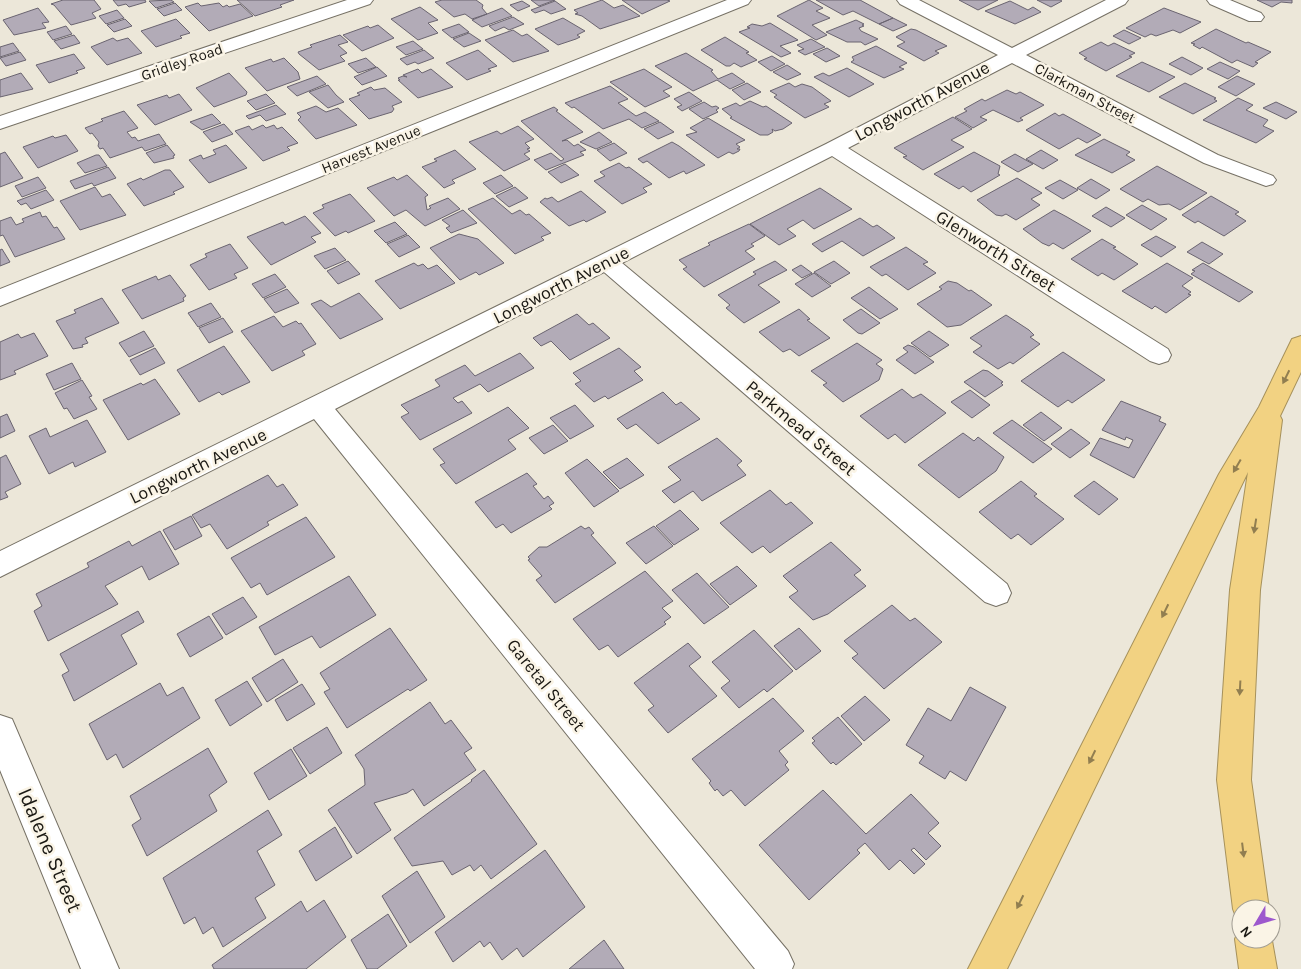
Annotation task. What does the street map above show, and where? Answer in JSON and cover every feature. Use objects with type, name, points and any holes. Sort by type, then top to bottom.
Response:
[{"type":"highway","points":[[987,969],[1232,474],[1270,408],[1301,345]]},
{"type":"highway","points":[[1250,899],[1234,780],[1245,590],[1270,408]]},
{"type":"highway","points":[[1255,949],[1258,969]]},
{"type":"street","name":"Gridley Road","points":[[0,124],[364,0]]},
{"type":"street","name":"Harvest Avenue","points":[[0,298],[742,0]]},
{"type":"street","name":"Clarkman Street","points":[[906,0],[1212,159],[1266,180]]},
{"type":"street","name":"Longworth Avenue","points":[[0,565],[833,148],[1010,54],[1119,0]]},
{"type":"street","points":[[1216,0],[1256,17]]},
{"type":"street","name":"Glenworth Street","points":[[833,148],[1159,355]]},
{"type":"street","name":"Parkmead Street","points":[[606,262],[996,593]]},
{"type":"street","name":"Garetal Street","points":[[318,406],[775,964]]},
{"type":"street","name":"Idalene Street","points":[[0,730],[100,969]]},
{"type":"building","points":[[63,0],[94,0],[101,9],[92,13],[96,18],[71,25],[51,4]]},
{"type":"building","points":[[113,0],[145,0],[146,2],[129,7],[126,4],[118,6]]},
{"type":"building","points":[[171,0],[174,2],[156,8],[149,1]]},
{"type":"building","points":[[237,0],[294,0],[280,5],[282,7],[255,16]]},
{"type":"building","points":[[442,0],[476,0],[483,5],[482,8],[487,14],[472,19],[465,14],[454,17],[435,2]]},
{"type":"building","points":[[531,0],[555,0],[539,6]]},
{"type":"building","points":[[602,0],[614,8],[623,5],[640,16],[600,29],[582,16],[575,14],[578,13],[574,10]]},
{"type":"building","points":[[622,0],[667,0],[670,1],[642,14]]},
{"type":"building","points":[[809,0],[823,8],[816,11],[830,18],[812,25],[827,35],[816,40],[777,16]]},
{"type":"building","points":[[816,0],[860,0],[893,18],[879,24],[853,11],[843,15]]},
{"type":"building","points":[[959,0],[998,0],[978,10]]},
{"type":"building","points":[[1037,0],[1060,0],[1062,1],[1051,7]]},
{"type":"building","points":[[1257,0],[1292,0],[1292,3],[1281,2],[1272,7]]},
{"type":"building","points":[[522,1],[530,6],[518,11],[510,5]]},
{"type":"building","points":[[555,1],[566,9],[551,14],[544,10],[535,13],[531,10]]},
{"type":"building","points":[[1010,1],[1028,10],[1033,7],[1041,12],[1015,24],[985,11]]},
{"type":"building","points":[[175,3],[182,10],[164,16],[157,9]]},
{"type":"building","points":[[198,3],[201,6],[219,3],[223,7],[240,4],[253,16],[209,31],[185,7]]},
{"type":"building","points":[[420,7],[438,20],[428,23],[438,33],[418,40],[391,19]]},
{"type":"building","points":[[38,8],[49,22],[42,23],[46,28],[14,35],[3,20]]},
{"type":"building","points":[[502,8],[512,16],[482,27],[472,20]]},
{"type":"building","points":[[1164,8],[1201,22],[1180,33],[1173,30],[1156,36],[1151,34],[1145,37],[1126,28]]},
{"type":"building","points":[[117,10],[124,18],[106,24],[99,16]]},
{"type":"building","points":[[513,17],[524,24],[509,30],[504,27],[495,31],[489,26]]},
{"type":"building","points":[[563,18],[585,31],[577,35],[580,37],[558,45],[535,29]]},
{"type":"building","points":[[893,18],[907,25],[893,31],[879,24]]},
{"type":"building","points":[[125,19],[132,26],[114,32],[107,25]]},
{"type":"building","points":[[176,19],[190,33],[180,36],[182,38],[156,47],[141,31]]},
{"type":"building","points":[[856,20],[864,24],[862,25],[864,26],[859,28],[861,31],[878,39],[865,45],[861,42],[847,42],[826,32]]},
{"type":"building","points":[[770,23],[798,40],[780,46],[791,53],[781,57],[739,32],[750,28],[747,27],[752,24],[762,26]]},
{"type":"building","points":[[459,24],[469,32],[452,38],[442,30]]},
{"type":"building","points":[[378,25],[394,38],[362,51],[343,35],[368,26],[370,28]]},
{"type":"building","points":[[66,26],[72,34],[53,40],[47,32]]},
{"type":"building","points":[[911,29],[947,46],[935,51],[939,53],[924,61],[897,46],[905,42],[896,37]]},
{"type":"building","points":[[1216,29],[1271,52],[1255,62],[1258,63],[1253,67],[1237,60],[1232,63],[1191,43]]},
{"type":"building","points":[[513,30],[522,36],[527,34],[549,51],[513,62],[485,40]]},
{"type":"building","points":[[1124,30],[1141,38],[1129,44],[1113,36]]},
{"type":"building","points":[[469,33],[481,41],[464,47],[453,39]]},
{"type":"building","points":[[74,35],[80,43],[61,49],[54,41]]},
{"type":"building","points":[[340,35],[348,42],[338,45],[347,53],[340,56],[345,61],[319,70],[298,52],[312,47],[310,45]]},
{"type":"building","points":[[725,37],[749,52],[746,53],[757,60],[741,67],[734,63],[726,66],[701,50]]},
{"type":"building","points":[[113,38],[117,41],[128,38],[142,53],[107,65],[91,47]]},
{"type":"building","points":[[811,39],[825,47],[805,55],[798,51],[804,49],[797,45]]},
{"type":"building","points":[[413,41],[423,49],[406,55],[396,47]]},
{"type":"building","points":[[1101,42],[1108,46],[1114,43],[1135,53],[1129,56],[1132,57],[1106,71],[1084,59],[1087,58],[1079,53]]},
{"type":"building","points":[[13,43],[19,51],[0,57],[0,47]]},
{"type":"building","points":[[876,46],[907,63],[899,67],[904,69],[884,78],[851,62],[854,60],[852,57]]},
{"type":"building","points":[[827,48],[840,56],[826,62],[813,54]]},
{"type":"building","points":[[424,50],[434,58],[418,64],[415,62],[407,65],[400,59]]},
{"type":"building","points":[[478,50],[497,66],[488,69],[491,71],[467,80],[446,63]]},
{"type":"building","points":[[20,52],[26,60],[6,66],[0,58]]},
{"type":"building","points":[[686,53],[713,70],[711,71],[718,79],[732,73],[745,82],[730,89],[717,80],[693,91],[655,66]]},
{"type":"building","points":[[74,54],[85,68],[76,71],[78,73],[49,83],[36,65]]},
{"type":"building","points":[[772,56],[785,64],[771,71],[758,62]]},
{"type":"building","points":[[1182,57],[1203,68],[1191,75],[1169,64]]},
{"type":"building","points":[[284,58],[298,72],[300,79],[267,91],[245,68],[271,59],[273,62]]},
{"type":"building","points":[[366,58],[376,67],[358,73],[348,64]]},
{"type":"building","points":[[1142,62],[1175,77],[1149,92],[1116,76]]},
{"type":"building","points":[[1220,62],[1240,71],[1228,79],[1207,69]]},
{"type":"building","points":[[787,65],[801,74],[787,80],[773,72]]},
{"type":"building","points":[[377,67],[387,76],[362,85],[354,77]]},
{"type":"building","points":[[847,68],[874,84],[849,97],[814,77],[823,73],[829,76]]},
{"type":"building","points":[[418,69],[422,73],[431,69],[453,87],[418,98],[398,78],[407,77],[403,75]]},
{"type":"building","points":[[644,69],[672,87],[663,91],[670,96],[645,107],[610,82]]},
{"type":"building","points":[[21,73],[33,89],[0,97],[0,80]]},
{"type":"building","points":[[229,73],[247,92],[246,95],[214,107],[196,88]]},
{"type":"building","points":[[317,76],[326,84],[297,96],[287,87]]},
{"type":"building","points":[[1237,76],[1255,84],[1236,96],[1218,87]]},
{"type":"building","points":[[747,83],[761,92],[744,100],[732,90]]},
{"type":"building","points":[[789,83],[795,87],[802,84],[812,87],[831,101],[824,104],[829,107],[805,118],[774,97],[777,95],[770,91]]},
{"type":"building","points":[[1185,83],[1216,98],[1214,99],[1217,101],[1193,114],[1159,97]]},
{"type":"building","points":[[328,85],[344,102],[328,108],[309,92]]},
{"type":"building","points":[[610,86],[628,99],[618,103],[636,116],[645,112],[659,121],[642,128],[629,119],[603,129],[574,107],[572,108],[565,103]]},
{"type":"building","points":[[371,87],[374,90],[385,88],[402,102],[392,106],[394,109],[392,112],[369,119],[349,99],[360,95],[357,93]]},
{"type":"building","points":[[1007,90],[1016,94],[1020,92],[1044,105],[1020,118],[1023,120],[1018,122],[993,110],[980,117],[987,120],[973,128],[955,117],[967,111],[964,109],[982,99],[985,101]]},
{"type":"building","points":[[689,92],[702,101],[682,111],[677,107],[682,105],[674,99]]},
{"type":"building","points":[[179,94],[192,110],[155,125],[137,105],[167,95],[169,98]]},
{"type":"building","points":[[266,94],[275,103],[256,110],[247,101]]},
{"type":"building","points":[[1238,98],[1253,105],[1246,110],[1268,120],[1263,126],[1274,131],[1256,143],[1203,120]]},
{"type":"building","points":[[750,101],[763,107],[766,106],[792,123],[783,129],[775,131],[772,129],[773,132],[768,135],[760,135],[730,118],[732,117],[722,109],[736,103],[740,106]]},
{"type":"building","points":[[704,102],[712,107],[716,106],[719,108],[716,110],[718,112],[703,119],[689,109]]},
{"type":"building","points":[[1276,102],[1297,112],[1286,119],[1263,108]]},
{"type":"building","points":[[276,105],[286,114],[266,121],[260,115],[249,119],[246,116]]},
{"type":"building","points":[[316,106],[326,112],[338,108],[357,125],[316,139],[298,120],[301,117],[297,113]]},
{"type":"building","points":[[554,107],[558,110],[556,111],[583,132],[562,141],[567,140],[574,146],[578,144],[586,150],[580,152],[584,155],[546,170],[534,160],[551,153],[561,161],[564,159],[521,121]]},
{"type":"building","points":[[124,111],[138,128],[127,132],[132,138],[135,137],[138,141],[159,134],[166,144],[145,151],[142,147],[110,158],[103,148],[100,149],[98,146],[99,142],[92,133],[90,134],[85,128],[103,121],[101,119]]},
{"type":"building","points":[[1055,113],[1059,116],[1063,114],[1101,135],[1087,143],[1078,138],[1059,149],[1026,130]]},
{"type":"building","points":[[212,114],[221,123],[202,130],[190,122]]},
{"type":"building","points":[[953,117],[972,129],[951,140],[964,147],[923,170],[903,157],[907,156],[894,148]]},
{"type":"building","points":[[708,118],[745,140],[736,144],[740,147],[737,149],[740,149],[739,151],[733,154],[729,152],[718,158],[686,135],[697,132],[690,128]]},
{"type":"building","points":[[660,122],[674,132],[658,139],[644,129]]},
{"type":"building","points":[[224,124],[233,134],[212,142],[203,132]]},
{"type":"building","points":[[263,125],[266,128],[274,125],[277,129],[282,127],[298,143],[287,147],[290,150],[263,161],[235,131],[249,126],[252,130]]},
{"type":"building","points":[[518,126],[534,139],[525,143],[530,148],[527,149],[530,151],[524,154],[530,159],[504,171],[469,142],[497,131],[501,134]]},
{"type":"building","points":[[599,132],[612,142],[596,149],[580,142]]},
{"type":"building","points":[[66,135],[78,151],[38,168],[23,147],[53,136],[55,138]]},
{"type":"building","points":[[1104,139],[1130,152],[1126,155],[1135,160],[1112,173],[1075,155]]},
{"type":"building","points":[[672,142],[705,165],[686,174],[684,171],[669,178],[647,161],[643,163],[638,159]]},
{"type":"building","points":[[614,143],[627,153],[610,161],[597,150]]},
{"type":"building","points":[[167,145],[175,155],[173,156],[174,158],[154,163],[146,153]]},
{"type":"building","points":[[226,145],[247,168],[209,183],[189,160],[201,155],[203,159],[216,154],[213,150]]},
{"type":"building","points":[[455,150],[476,169],[452,180],[455,183],[444,188],[422,167],[437,161],[434,159]]},
{"type":"building","points":[[1041,150],[1058,160],[1043,169],[1026,159]]},
{"type":"building","points":[[5,152],[23,178],[0,187],[0,154]]},
{"type":"building","points":[[974,152],[1000,166],[998,174],[1000,175],[971,192],[963,186],[959,189],[934,174]]},
{"type":"building","points":[[1015,154],[1033,164],[1018,172],[1001,162]]},
{"type":"building","points":[[99,155],[107,166],[85,173],[77,163]]},
{"type":"building","points":[[619,163],[626,168],[629,167],[652,184],[643,188],[647,192],[622,204],[594,181],[605,176],[600,172]]},
{"type":"building","points":[[565,164],[579,175],[561,183],[548,172]]},
{"type":"building","points":[[1157,166],[1207,193],[1180,210],[1169,204],[1159,205],[1148,199],[1143,202],[1120,189]]},
{"type":"building","points":[[108,167],[116,178],[94,186],[92,183],[75,189],[70,181]]},
{"type":"building","points":[[165,170],[170,170],[184,187],[173,192],[175,194],[144,206],[127,184],[141,178],[143,180]]},
{"type":"building","points":[[407,175],[428,195],[425,197],[427,210],[431,208],[429,206],[448,198],[460,209],[425,226],[406,210],[394,216],[367,188],[394,177],[397,180]]},
{"type":"building","points":[[501,175],[513,186],[495,194],[483,183]]},
{"type":"building","points":[[38,177],[46,188],[22,197],[15,186]]},
{"type":"building","points":[[1017,178],[1042,193],[1031,199],[1040,205],[1016,220],[1006,214],[1002,216],[996,215],[977,200]]},
{"type":"building","points":[[1091,179],[1110,190],[1096,199],[1077,188]]},
{"type":"building","points":[[1060,180],[1078,190],[1063,199],[1045,188]]},
{"type":"building","points":[[95,187],[102,197],[110,194],[126,215],[80,230],[60,201]]},
{"type":"building","points":[[515,187],[528,198],[509,207],[496,196]]},
{"type":"building","points":[[820,188],[852,209],[814,229],[803,220],[787,229],[796,236],[779,245],[750,224]]},
{"type":"building","points":[[46,190],[54,200],[31,209],[26,203],[21,205],[17,201]]},
{"type":"building","points":[[581,191],[606,212],[586,222],[584,220],[569,226],[540,202],[545,198],[552,197],[558,202]]},
{"type":"building","points":[[350,194],[375,221],[348,233],[346,231],[335,236],[313,213],[324,208],[322,205]]},
{"type":"building","points":[[1211,196],[1239,212],[1235,214],[1246,221],[1224,236],[1198,221],[1195,223],[1182,215]]},
{"type":"building","points":[[493,198],[512,214],[520,210],[526,215],[529,214],[551,233],[541,237],[544,240],[515,254],[468,209]]},
{"type":"building","points":[[1142,205],[1167,219],[1151,230],[1126,215]]},
{"type":"building","points":[[1106,207],[1125,218],[1111,227],[1092,216]]},
{"type":"building","points":[[463,210],[477,223],[451,233],[446,228],[450,226],[442,220]]},
{"type":"building","points":[[1054,210],[1091,231],[1063,249],[1053,243],[1049,246],[1042,243],[1023,229]]},
{"type":"building","points":[[40,212],[42,217],[46,216],[54,228],[57,227],[65,239],[15,257],[3,235],[0,236],[0,221],[11,217],[16,225],[24,222],[22,219]]},
{"type":"building","points":[[305,216],[321,233],[311,237],[316,242],[271,265],[247,237],[283,222],[285,225]]},
{"type":"building","points":[[860,218],[873,227],[877,225],[895,238],[863,256],[842,241],[822,252],[812,244]]},
{"type":"building","points":[[395,222],[407,234],[386,243],[374,231]]},
{"type":"building","points":[[749,224],[765,236],[751,244],[754,246],[745,251],[755,259],[704,287],[683,269],[687,267],[679,260],[710,245],[708,243]]},
{"type":"building","points":[[459,234],[478,239],[504,263],[479,275],[476,272],[460,280],[430,248]]},
{"type":"building","points":[[408,235],[420,247],[399,257],[387,244]]},
{"type":"building","points":[[1156,236],[1176,247],[1161,257],[1141,245]]},
{"type":"building","points":[[1102,239],[1138,264],[1114,280],[1102,273],[1098,276],[1071,259]]},
{"type":"building","points":[[1202,242],[1223,254],[1209,264],[1187,252]]},
{"type":"building","points":[[230,244],[248,268],[234,274],[237,278],[209,290],[190,265],[207,257],[205,254]]},
{"type":"building","points":[[906,247],[928,262],[923,264],[936,273],[908,290],[886,274],[882,276],[870,267]]},
{"type":"building","points":[[335,248],[346,260],[325,269],[314,256]]},
{"type":"building","points":[[2,249],[10,262],[0,266],[0,250]]},
{"type":"building","points":[[348,261],[360,274],[338,284],[327,271]]},
{"type":"building","points":[[775,261],[787,270],[758,285],[780,302],[744,323],[726,308],[730,305],[718,295],[756,274],[753,272]]},
{"type":"building","points":[[834,261],[850,273],[831,284],[814,272]]},
{"type":"building","points":[[414,263],[418,266],[423,264],[428,269],[437,265],[455,283],[400,309],[375,281]]},
{"type":"building","points":[[1167,263],[1193,278],[1182,286],[1191,292],[1188,294],[1191,295],[1166,313],[1155,306],[1152,309],[1122,291]]},
{"type":"building","points":[[1203,263],[1253,292],[1239,302],[1191,274],[1195,271],[1192,270]]},
{"type":"building","points":[[801,265],[812,273],[802,278],[792,270]]},
{"type":"building","points":[[814,273],[831,286],[812,297],[795,284]]},
{"type":"building","points":[[275,274],[286,287],[263,298],[252,284]]},
{"type":"building","points":[[170,275],[186,296],[183,298],[184,301],[142,319],[122,290],[156,276],[158,280]]},
{"type":"building","points":[[948,281],[957,283],[969,291],[971,290],[992,305],[961,325],[947,327],[917,304],[942,289],[939,287]]},
{"type":"building","points":[[869,287],[898,309],[880,319],[851,298]]},
{"type":"building","points":[[287,289],[299,303],[275,313],[264,299]]},
{"type":"building","points":[[359,293],[383,319],[340,339],[311,304],[321,300],[331,307]]},
{"type":"building","points":[[102,298],[119,323],[85,338],[88,343],[82,345],[83,347],[73,349],[56,321],[76,313],[74,310]]},
{"type":"building","points":[[211,303],[221,317],[198,327],[188,313]]},
{"type":"building","points":[[799,309],[810,319],[807,320],[830,338],[799,356],[790,349],[783,352],[759,332]]},
{"type":"building","points":[[861,309],[880,323],[862,334],[858,333],[843,320]]},
{"type":"building","points":[[577,314],[589,325],[593,323],[610,338],[570,360],[551,341],[541,346],[533,338]]},
{"type":"building","points":[[1006,315],[1029,330],[1034,335],[1030,337],[1040,344],[1013,364],[1010,362],[998,369],[973,352],[982,346],[970,338]]},
{"type":"building","points":[[274,316],[283,327],[296,321],[299,324],[301,323],[316,344],[302,351],[305,355],[272,371],[241,331]]},
{"type":"building","points":[[223,318],[233,332],[209,343],[199,328]]},
{"type":"building","points":[[144,331],[154,346],[129,357],[119,343]]},
{"type":"building","points":[[929,331],[949,345],[930,357],[911,343]]},
{"type":"building","points":[[34,333],[48,356],[14,371],[16,374],[0,380],[0,342],[18,334],[21,338]]},
{"type":"building","points":[[857,343],[882,360],[876,364],[883,369],[879,380],[843,402],[823,385],[827,383],[811,371]]},
{"type":"building","points":[[908,345],[914,347],[934,362],[915,374],[896,360],[908,352],[903,348]]},
{"type":"building","points":[[224,346],[250,382],[222,395],[219,392],[199,402],[177,370]]},
{"type":"building","points":[[155,348],[165,363],[140,375],[130,360]]},
{"type":"building","points":[[619,348],[641,367],[634,371],[643,380],[608,399],[605,396],[594,402],[575,384],[581,381],[573,373]]},
{"type":"building","points":[[1063,352],[1105,380],[1072,403],[1068,400],[1058,407],[1021,381]]},
{"type":"building","points":[[520,353],[534,368],[488,392],[480,384],[453,398],[458,403],[462,401],[472,413],[420,440],[401,417],[409,413],[401,405],[440,386],[435,380],[465,365],[475,376]]},
{"type":"building","points":[[72,363],[81,379],[54,390],[46,374]]},
{"type":"building","points":[[983,370],[988,371],[1003,382],[1001,383],[1003,385],[985,397],[964,382]]},
{"type":"building","points":[[155,379],[180,414],[128,440],[103,400],[141,383],[143,385]]},
{"type":"building","points":[[82,380],[92,396],[89,397],[97,409],[74,419],[67,408],[64,409],[55,393]]},
{"type":"building","points":[[902,389],[913,398],[921,394],[946,413],[905,443],[895,434],[888,439],[860,416]]},
{"type":"building","points":[[970,390],[990,405],[972,418],[951,402]]},
{"type":"building","points":[[663,392],[676,405],[681,402],[700,419],[658,444],[636,424],[627,429],[617,419]]},
{"type":"building","points":[[1121,401],[1161,417],[1159,421],[1166,424],[1134,478],[1090,455],[1100,438],[1129,448],[1133,440],[1126,437],[1125,440],[1102,430]]},
{"type":"building","points":[[575,405],[594,426],[570,439],[550,418]]},
{"type":"building","points":[[508,407],[529,428],[508,440],[516,449],[456,484],[440,465],[445,463],[433,449]]},
{"type":"building","points":[[1041,412],[1062,428],[1044,441],[1023,425]]},
{"type":"building","points":[[7,414],[15,431],[0,438],[0,417]]},
{"type":"building","points":[[87,420],[106,452],[75,467],[73,462],[49,474],[29,436],[46,428],[50,437]]},
{"type":"building","points":[[1012,420],[1052,449],[1033,463],[993,433]]},
{"type":"building","points":[[553,425],[568,441],[544,454],[529,438]]},
{"type":"building","points":[[1071,429],[1090,443],[1070,458],[1051,444]]},
{"type":"building","points":[[963,433],[974,441],[978,437],[1004,457],[996,471],[959,498],[918,465]]},
{"type":"building","points":[[717,438],[742,461],[737,465],[746,475],[702,501],[693,491],[674,503],[662,491],[681,480],[668,467]]},
{"type":"building","points":[[6,455],[21,484],[5,492],[8,497],[0,500],[0,458]]},
{"type":"building","points":[[627,458],[644,475],[620,489],[603,472]]},
{"type":"building","points":[[587,459],[619,491],[594,507],[565,473]]},
{"type":"building","points":[[527,473],[537,484],[533,486],[544,499],[548,496],[554,503],[549,506],[552,509],[511,533],[503,524],[496,528],[475,502]]},
{"type":"building","points":[[268,475],[277,487],[283,484],[298,505],[267,522],[269,525],[227,549],[210,524],[201,528],[192,515]]},
{"type":"building","points":[[1021,481],[1037,494],[1034,496],[1064,519],[1031,545],[1018,534],[1011,539],[979,512]]},
{"type":"building","points":[[1094,481],[1118,499],[1099,515],[1074,496]]},
{"type":"building","points":[[770,490],[786,505],[791,502],[813,523],[770,553],[763,546],[752,553],[720,523]]},
{"type":"building","points":[[680,510],[699,529],[674,545],[656,526]]},
{"type":"building","points":[[191,516],[202,536],[175,550],[163,530]]},
{"type":"building","points":[[306,517],[335,557],[267,595],[260,583],[251,588],[231,558]]},
{"type":"building","points":[[581,526],[585,529],[589,527],[594,533],[591,535],[616,563],[555,603],[536,580],[542,576],[528,560],[530,559],[528,557],[539,547],[547,547]]},
{"type":"building","points":[[654,526],[673,546],[646,564],[626,543]]},
{"type":"building","points":[[160,531],[179,564],[149,580],[142,566],[105,586],[118,604],[48,641],[34,611],[42,606],[36,594],[89,567],[87,563],[129,541],[132,546]]},
{"type":"building","points":[[831,542],[861,570],[854,575],[866,586],[828,614],[813,620],[789,597],[798,591],[783,576]]},
{"type":"building","points":[[737,566],[757,586],[730,605],[710,584]]},
{"type":"building","points":[[645,571],[673,601],[662,608],[671,617],[664,622],[666,624],[618,657],[608,645],[599,650],[573,619]]},
{"type":"building","points":[[697,573],[729,607],[704,624],[672,590]]},
{"type":"building","points":[[349,576],[376,615],[320,648],[312,636],[275,655],[259,627]]},
{"type":"building","points":[[243,597],[257,617],[226,635],[212,614]]},
{"type":"building","points":[[892,605],[910,621],[915,618],[942,642],[884,689],[852,658],[858,654],[844,641]]},
{"type":"building","points":[[138,611],[144,622],[121,635],[137,664],[74,701],[62,675],[69,671],[60,654]]},
{"type":"building","points":[[209,616],[223,638],[190,657],[177,634]]},
{"type":"building","points":[[390,628],[427,680],[410,691],[408,689],[347,728],[324,692],[330,689],[320,673]]},
{"type":"building","points":[[799,628],[821,651],[796,670],[774,646]]},
{"type":"building","points":[[754,630],[793,671],[767,692],[764,689],[739,708],[721,688],[730,681],[712,662]]},
{"type":"building","points":[[688,643],[701,657],[689,666],[717,696],[668,733],[648,710],[654,706],[634,683]]},
{"type":"building","points":[[283,659],[298,682],[267,702],[252,678]]},
{"type":"building","points":[[247,681],[262,705],[230,726],[215,700]]},
{"type":"building","points":[[160,683],[167,696],[183,687],[200,718],[123,768],[116,754],[107,760],[89,724]]},
{"type":"building","points":[[302,684],[315,704],[287,721],[275,700]]},
{"type":"building","points":[[970,687],[1006,707],[966,781],[950,771],[945,779],[919,763],[924,756],[906,745],[928,708],[951,721]]},
{"type":"building","points":[[865,696],[890,720],[864,741],[841,716]]},
{"type":"building","points":[[773,698],[804,731],[779,751],[788,762],[785,765],[789,770],[745,806],[731,790],[723,796],[717,789],[715,791],[709,783],[711,781],[692,759]]},
{"type":"building","points":[[430,702],[445,724],[451,720],[472,748],[464,753],[476,770],[424,806],[413,789],[407,793],[374,803],[391,830],[357,854],[328,810],[365,785],[364,769],[355,755]]},
{"type":"building","points":[[838,717],[862,744],[836,765],[833,762],[831,764],[812,743],[815,741],[812,738]]},
{"type":"building","points":[[327,727],[342,753],[310,774],[293,748]]},
{"type":"building","points":[[208,748],[227,782],[209,795],[217,811],[147,856],[132,825],[141,819],[130,796]]},
{"type":"building","points":[[291,749],[307,776],[269,800],[254,773]]},
{"type":"building","points":[[484,770],[537,844],[491,879],[481,865],[474,871],[470,865],[452,875],[443,861],[412,866],[394,838],[472,781]]},
{"type":"building","points":[[823,790],[866,834],[911,794],[939,823],[928,833],[941,846],[926,860],[914,848],[911,850],[925,864],[914,874],[900,860],[889,870],[865,843],[857,850],[860,853],[809,900],[759,845]]},
{"type":"building","points":[[268,810],[282,835],[257,851],[275,885],[255,898],[266,918],[223,947],[213,927],[203,934],[195,917],[184,924],[163,878]]},
{"type":"building","points":[[335,827],[352,857],[316,881],[299,851]]},
{"type":"building","points":[[545,850],[585,907],[523,957],[517,948],[502,960],[490,942],[484,947],[480,941],[453,962],[435,932]]},
{"type":"building","points":[[417,871],[445,917],[410,943],[382,896]]},
{"type":"building","points":[[324,900],[346,937],[306,969],[214,969],[212,965],[301,901],[307,912]]},
{"type":"building","points":[[388,914],[407,946],[377,969],[367,969],[351,940]]},
{"type":"building","points":[[604,940],[624,969],[569,969]]}]
